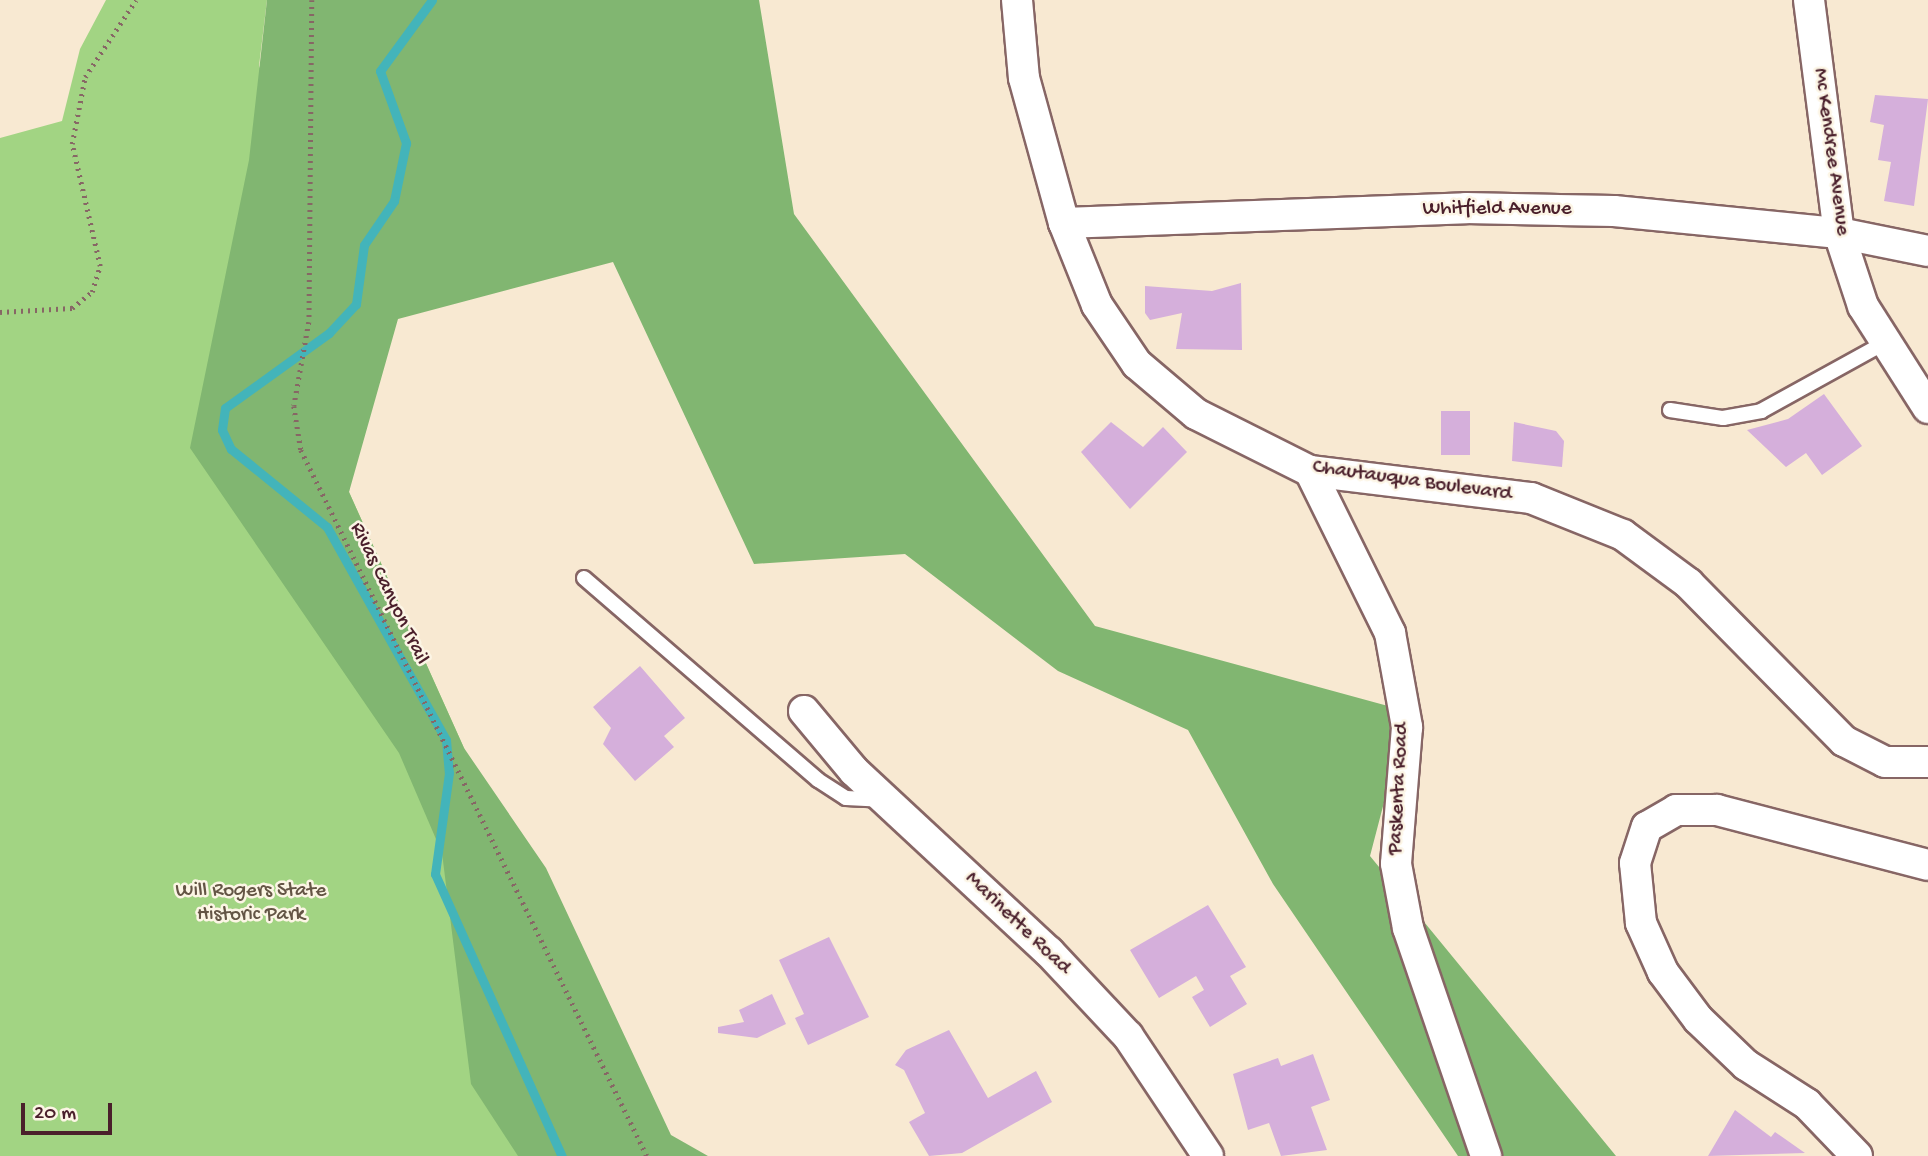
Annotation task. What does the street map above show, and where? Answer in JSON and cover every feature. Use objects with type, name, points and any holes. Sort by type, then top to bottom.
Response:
[{"type":"street","name":"Chautauqua Boulevard","points":[[1017,0],[1024,78],[1064,223],[1097,305],[1137,364],[1196,414],[1310,471],[1531,498],[1623,535],[1688,583],[1844,741],[1885,762],[1928,762]]},
{"type":"street","name":"Mc Kendree Avenue","points":[[1809,0],[1839,233],[1863,306],[1884,343],[1928,408]]},
{"type":"street","name":"Whitfield Avenue","points":[[1064,223],[1520,209],[1615,211],[1839,233],[1928,251]]},
{"type":"street","name":"Paskenta Road","points":[[1310,471],[1390,633],[1407,727],[1398,877],[1408,928],[1486,1156]]},
{"type":"street","name":"Marinette Road","points":[[804,711],[886,800],[1049,952],[1128,1036],[1208,1156]]},
{"type":"street","points":[[1857,1156],[1807,1104],[1746,1065],[1691,1010],[1662,972],[1641,923],[1635,863],[1647,827],[1676,810],[1717,810],[1928,865]]},
{"type":"lane","points":[[1670,410],[1723,418],[1761,411],[1884,343]]},
{"type":"lane","points":[[584,578],[818,780],[846,798],[886,800]]},
{"type":"path","points":[[0,312],[72,308],[92,292],[100,266],[72,144],[85,77],[136,0]]},
{"type":"path","name":"Rivas Canyon Trail","points":[[312,0],[309,322],[294,406],[301,450],[647,1156]]},
{"type":"green space","name":"Will Rogers State Historic Park","points":[[106,0],[267,0],[259,66],[369,316],[349,492],[464,748],[600,1156],[0,1156],[0,138],[62,121],[80,49]]},
{"type":"green space","points":[[267,0],[759,0],[794,214],[1095,626],[1388,706],[1393,768],[1370,856],[1616,1156],[1458,1156],[1273,884],[1188,730],[1058,671],[905,554],[754,564],[613,262],[398,319],[349,492],[464,748],[546,868],[671,1135],[708,1156],[518,1156],[471,1084],[442,853],[399,753],[190,448],[249,160]]},
{"type":"building","points":[[1875,95],[1928,99],[1914,206],[1884,201],[1891,162],[1878,160],[1884,125],[1870,122]]},
{"type":"building","points":[[1241,283],[1242,350],[1176,349],[1182,313],[1150,320],[1145,313],[1145,286],[1212,291]]},
{"type":"building","points":[[1824,394],[1862,446],[1822,475],[1806,453],[1786,467],[1747,430],[1788,419]]},
{"type":"building","points":[[1441,411],[1470,411],[1470,455],[1441,455]]},
{"type":"building","points":[[1111,422],[1143,447],[1163,427],[1187,452],[1130,509],[1081,452]]},
{"type":"building","points":[[1514,422],[1556,431],[1564,441],[1562,467],[1512,461]]},
{"type":"building","points":[[640,666],[685,718],[664,736],[674,747],[635,781],[603,744],[611,728],[593,707]]},
{"type":"building","points":[[1208,905],[1246,967],[1230,976],[1247,1004],[1210,1027],[1192,997],[1204,990],[1196,976],[1159,998],[1130,950]]},
{"type":"building","points":[[829,937],[869,1017],[808,1045],[795,1018],[804,1014],[779,960]]},
{"type":"building","points":[[772,994],[786,1024],[757,1038],[718,1033],[718,1027],[744,1022],[739,1010]]},
{"type":"building","points":[[949,1030],[988,1098],[1036,1071],[1052,1102],[962,1153],[929,1156],[909,1122],[925,1113],[904,1070],[895,1065],[906,1050]]},
{"type":"building","points":[[1313,1054],[1330,1100],[1311,1107],[1327,1150],[1281,1156],[1269,1123],[1248,1130],[1233,1074],[1278,1058],[1281,1066]]},
{"type":"building","points":[[1735,1110],[1771,1137],[1775,1132],[1805,1153],[1708,1156]]},
{"type":"waterway","points":[[432,0],[380,71],[406,143],[394,201],[364,245],[356,304],[329,333],[225,408],[222,430],[231,449],[327,527],[446,740],[449,773],[435,874],[562,1156]]}]
